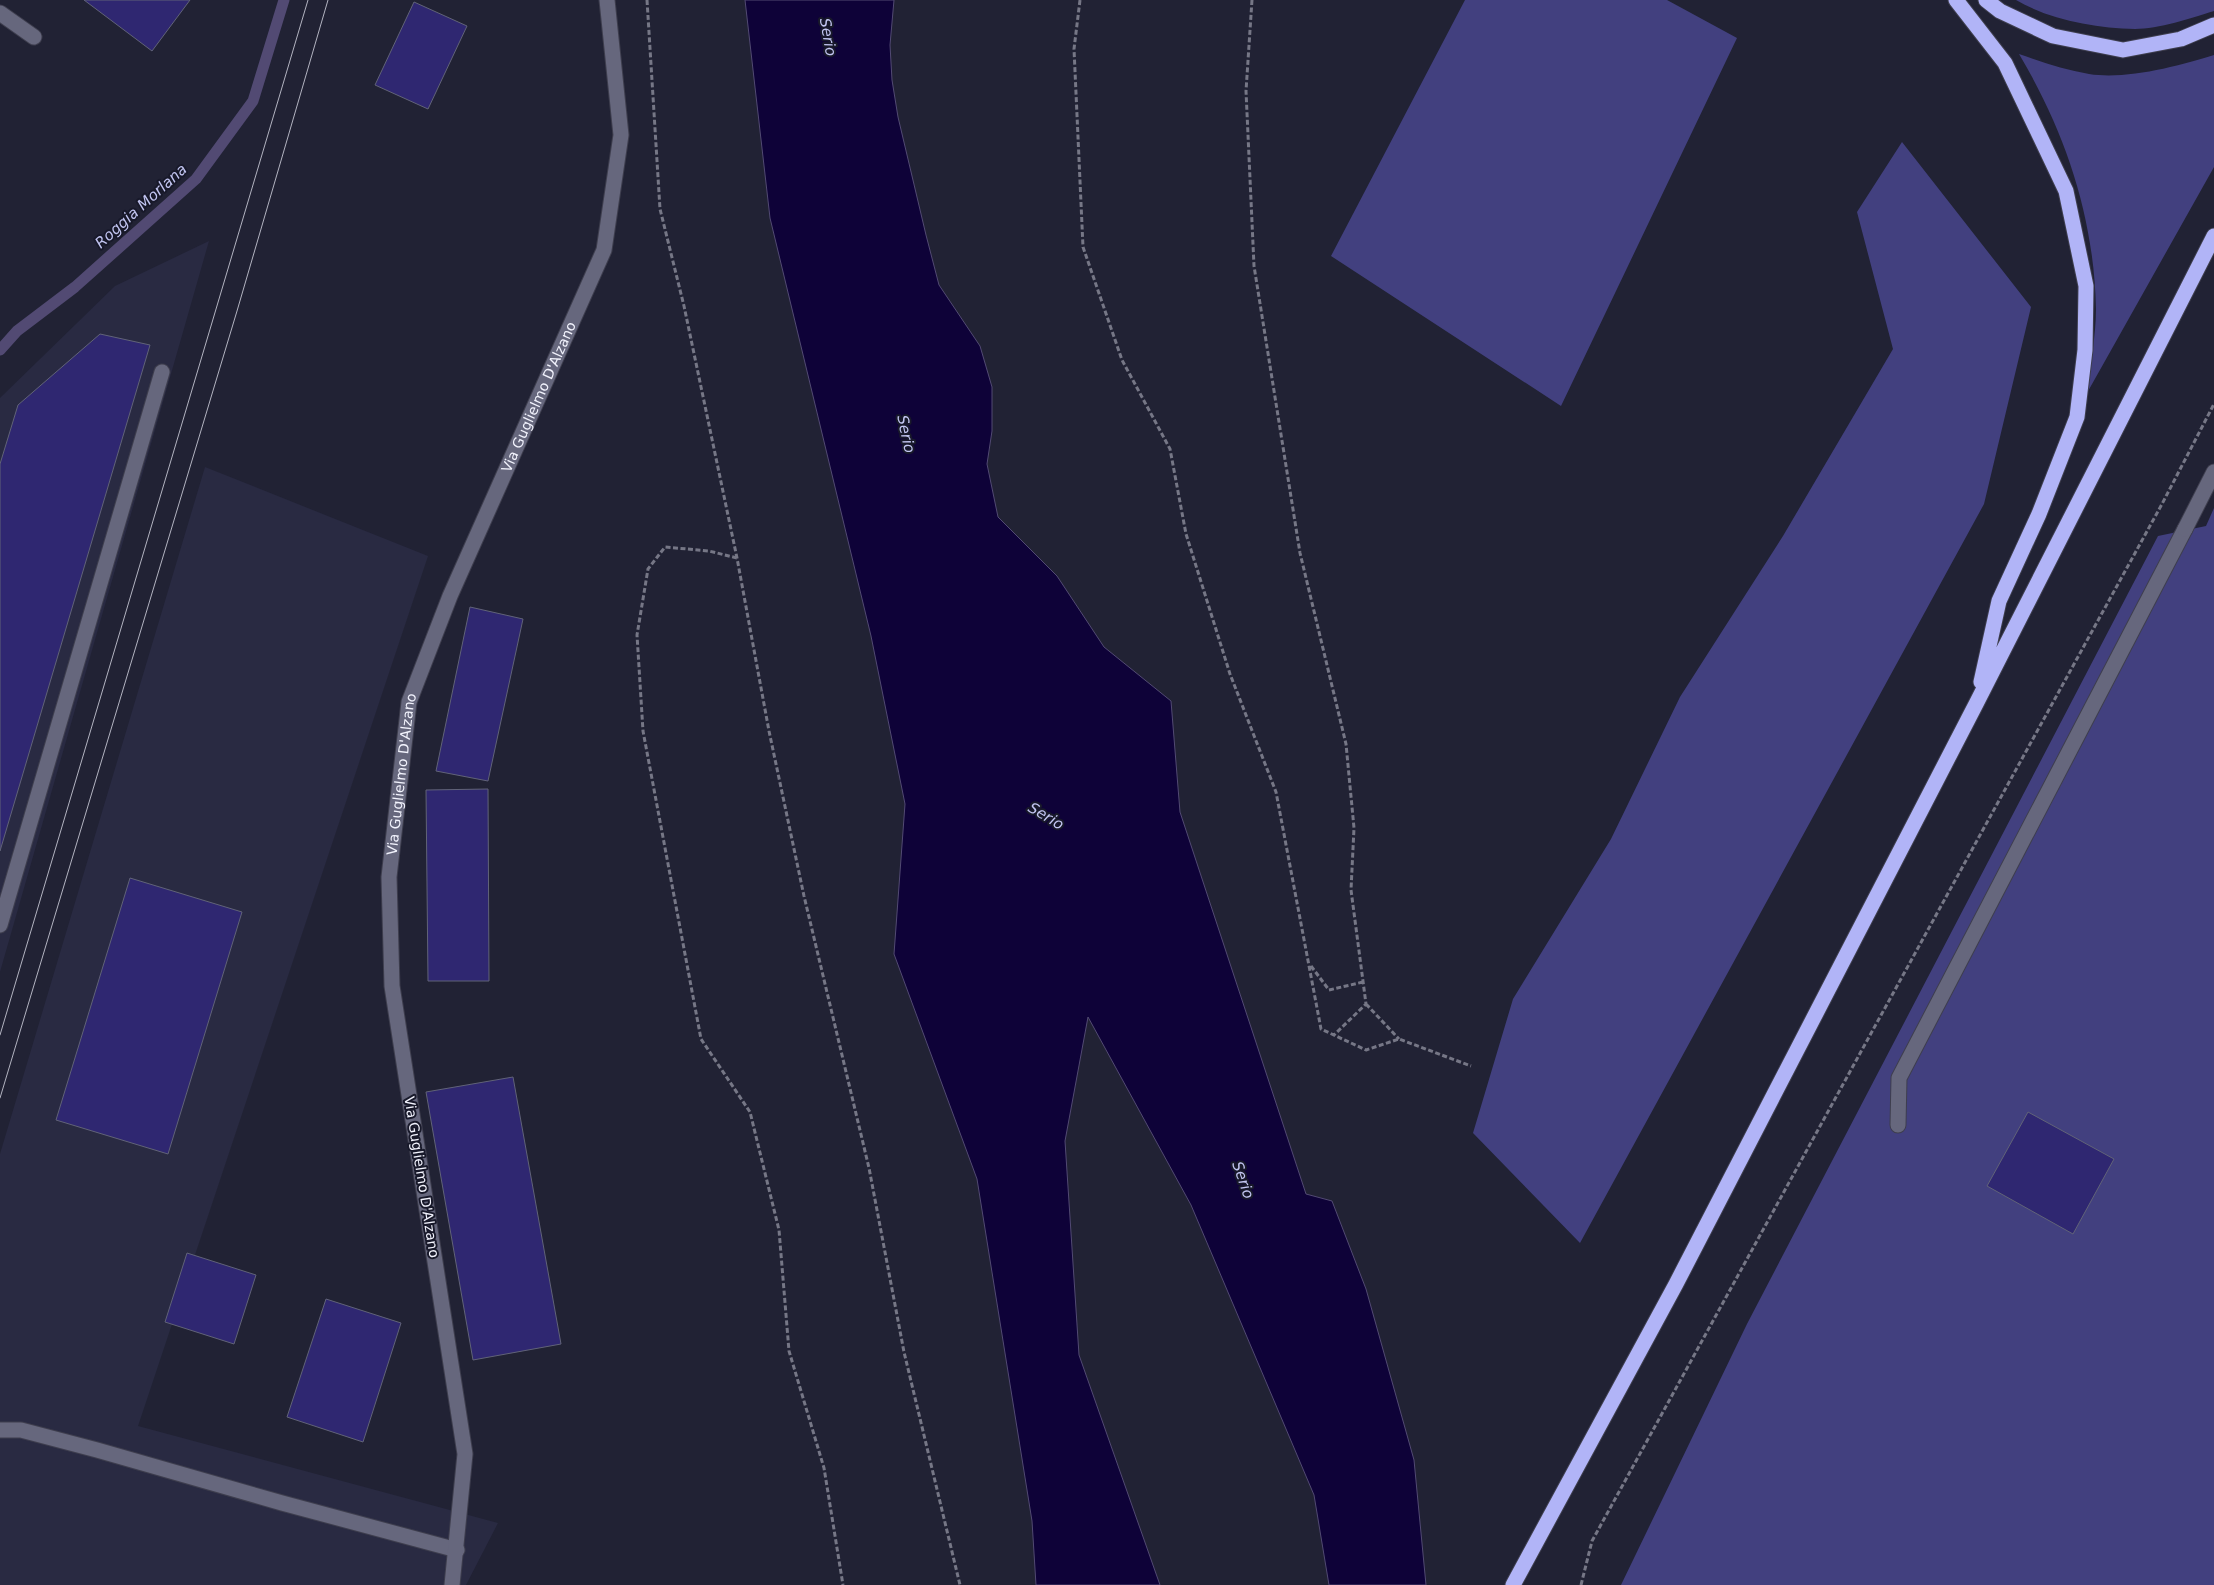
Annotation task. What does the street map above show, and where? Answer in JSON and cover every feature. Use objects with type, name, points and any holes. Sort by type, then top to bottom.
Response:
[{"type":"highway","points":[[1956,0],[2006,63],[2066,191],[2086,286],[2085,350],[2077,417],[2039,514],[1999,601],[1976,704]]},
{"type":"highway","points":[[1986,0],[2000,11],[2053,36],[2123,50],[2181,39],[2214,25]]},
{"type":"highway","points":[[1513,1585],[1676,1284],[1976,704],[2214,236]]},
{"type":"street","name":"Via Guglielmo D'Alzano","points":[[452,1585],[465,1454],[392,986],[389,877],[410,702],[450,596],[604,250],[621,135],[607,0]]},
{"type":"street","points":[[0,13],[34,37]]},
{"type":"street","points":[[0,925],[162,372]]},
{"type":"street","points":[[1898,1125],[1900,1078],[2214,472]]},
{"type":"street","points":[[0,1430],[21,1430],[98,1450],[282,1503],[456,1550]]},
{"type":"path","points":[[647,0],[660,209],[684,306],[737,558],[769,731],[804,896],[869,1168],[904,1352],[960,1585]]},
{"type":"path","points":[[1080,0],[1074,49],[1083,248],[1122,360],[1170,449],[1186,534],[1230,674],[1276,792],[1321,1029],[1366,1050],[1399,1039]]},
{"type":"path","points":[[1252,0],[1246,91],[1254,266],[1300,553],[1346,744],[1354,828],[1351,890],[1366,1004],[1399,1039],[1471,1066]]},
{"type":"path","points":[[1581,1585],[1592,1541],[2157,513],[2214,404]]},
{"type":"path","points":[[737,558],[709,551],[665,547],[648,570],[636,635],[643,731],[701,1039],[750,1112],[779,1230],[789,1351],[824,1468],[843,1585]]},
{"type":"path","points":[[1310,964],[1328,990],[1364,982]]},
{"type":"path","points":[[1334,1035],[1366,1004]]},
{"type":"shaded area","points":[[1465,0],[1667,0],[1737,38],[1561,406],[1331,256]]},
{"type":"shaded area","points":[[2016,0],[2214,0],[2214,11],[2175,23],[2135,29],[2073,22],[2043,13]]},
{"type":"shaded area","points":[[2019,54],[2071,70],[2104,75],[2136,74],[2214,55],[2214,167],[2087,393],[2096,319],[2090,241],[2074,177],[2063,145],[2051,114]]},
{"type":"shaded area","points":[[1902,142],[2031,307],[1984,504],[1580,1243],[1473,1133],[1513,999],[1611,839],[1680,697],[1783,536],[1893,349],[1857,212]]},
{"type":"shaded area","points":[[209,241],[0,972],[0,398],[115,286]]},
{"type":"shaded area","points":[[205,467],[428,556],[138,1426],[498,1523],[466,1585],[0,1585],[0,1154]]},
{"type":"shaded area","points":[[2214,508],[2214,1585],[1621,1585],[1747,1324],[2158,536],[2206,526]]},
{"type":"water","name":"Serio","points":[[745,0],[894,0],[890,45],[892,80],[898,117],[926,235],[939,285],[980,346],[992,387],[992,431],[987,464],[998,517],[1057,576],[1104,647],[1171,701],[1180,812],[1306,1194],[1332,1201],[1366,1289],[1414,1460],[1426,1585],[1329,1585],[1314,1495],[1191,1205],[1088,1017],[1065,1141],[1079,1355],[1160,1585],[1036,1585],[1032,1521],[977,1179],[894,954],[905,804],[871,636],[770,218]]},
{"type":"building","points":[[84,0],[190,0],[152,51]]},
{"type":"building","points":[[414,2],[467,26],[428,109],[375,85]]},
{"type":"building","points":[[100,334],[150,345],[0,851],[0,464],[18,405]]},
{"type":"building","points":[[470,607],[523,619],[488,781],[436,771]]},
{"type":"building","points":[[488,789],[489,981],[428,981],[426,790]]},
{"type":"building","points":[[130,878],[242,912],[168,1154],[56,1120]]},
{"type":"building","points":[[513,1077],[561,1344],[473,1360],[426,1092]]},
{"type":"building","points":[[2028,1112],[2114,1159],[2073,1234],[1987,1186]]},
{"type":"building","points":[[187,1253],[256,1275],[234,1344],[165,1322]]},
{"type":"building","points":[[326,1299],[401,1323],[363,1442],[287,1417]]},
{"type":"waterway","name":"Roggia Morlana","points":[[0,350],[17,331],[75,287],[196,179],[253,101],[284,0]]},
{"type":"tram line","points":[[0,1035],[308,0]]},
{"type":"tram line","points":[[0,1098],[237,311],[328,0]]}]
